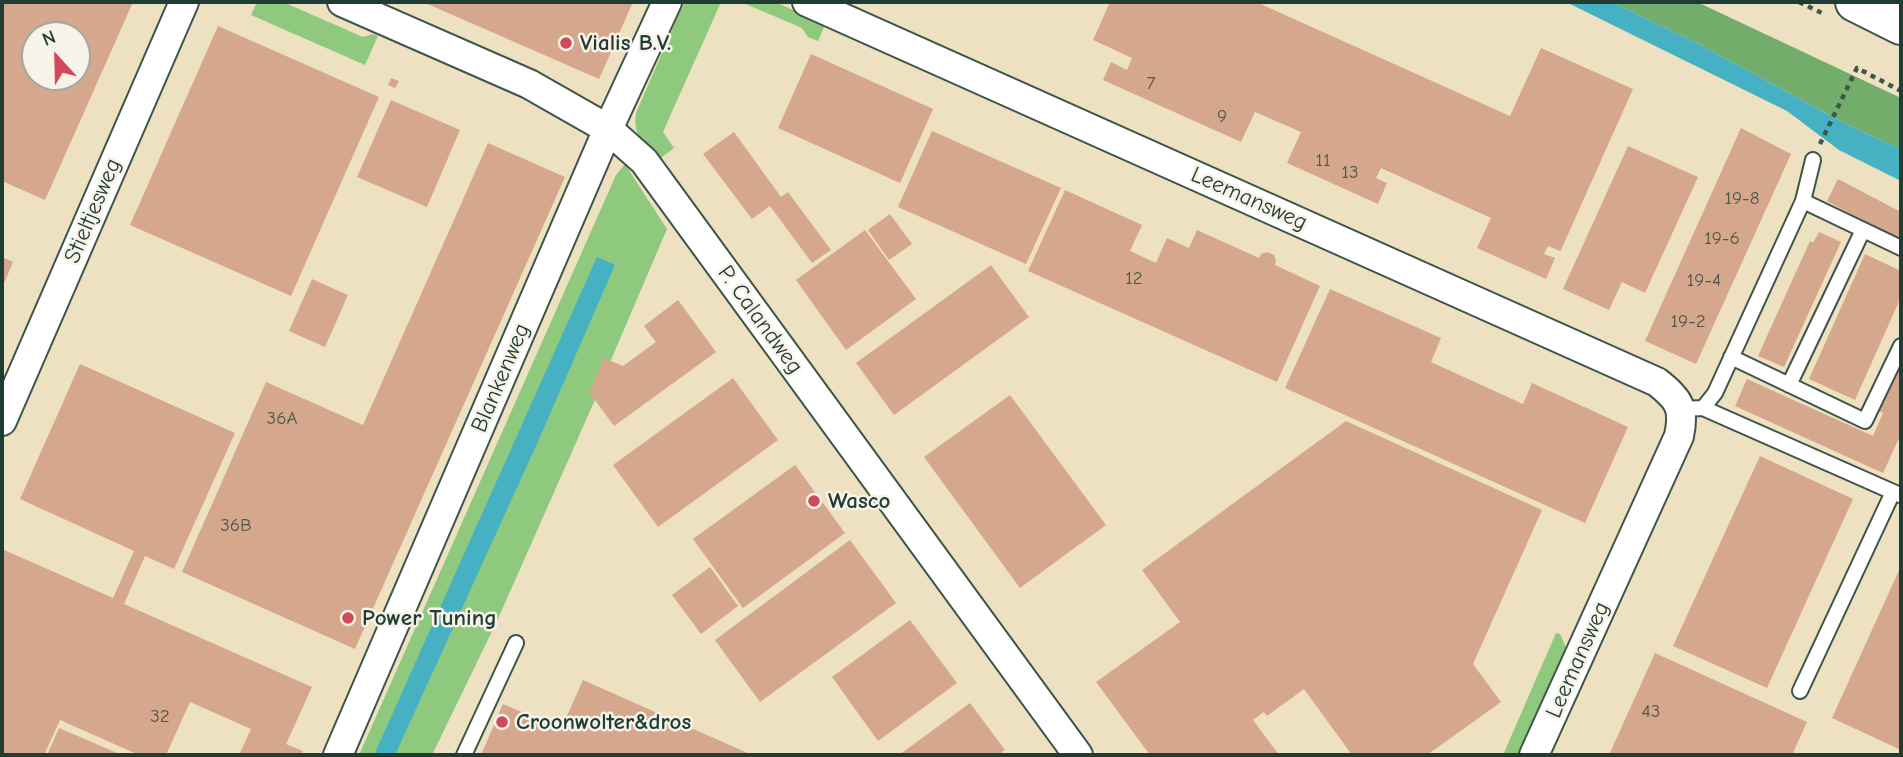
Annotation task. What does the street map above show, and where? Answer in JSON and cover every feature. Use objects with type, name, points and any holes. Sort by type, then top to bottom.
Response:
[{"type":"street","name":"Stieltjesweg","points":[[2,421],[184,2]]},
{"type":"street","name":"P. Calandweg","points":[[342,2],[529,85],[608,129],[643,161],[1078,755]]},
{"type":"street","name":"Blankenweg","points":[[338,755],[608,129],[667,2]]},
{"type":"street","name":"Leemansweg","points":[[807,2],[1657,382],[1692,409],[1683,420],[1679,436],[1534,755]]},
{"type":"street","points":[[1855,2],[1901,25]]},
{"type":"lane","name":"Leemansweg","points":[[1692,409],[1716,393],[1803,201],[1812,160]]},
{"type":"lane","points":[[1803,201],[1901,248]]},
{"type":"lane","points":[[1789,386],[1863,230]]},
{"type":"lane","points":[[1731,357],[1865,421],[1901,346]]},
{"type":"lane","name":"Leemansweg","points":[[1692,409],[1897,494],[1800,691]]},
{"type":"lane","points":[[464,755],[516,643]]},
{"type":"path","points":[[1812,160],[1857,68],[1901,91]]},
{"type":"green space","points":[[257,2],[283,2],[363,37],[373,34],[378,36],[365,65],[251,15]]},
{"type":"green space","points":[[684,2],[721,2],[663,132],[674,148],[657,161],[643,145],[638,134],[636,113]]},
{"type":"green space","points":[[741,2],[775,2],[822,23],[824,27],[818,41],[808,37],[802,28]]},
{"type":"green space","points":[[1612,2],[1697,2],[1901,98],[1901,149],[1848,125],[1699,44]]},
{"type":"green space","points":[[625,164],[667,229],[605,374],[592,384],[598,393],[497,621],[432,755],[359,755],[616,175]]},
{"type":"green space","points":[[1556,633],[1560,634],[1568,652],[1520,755],[1503,755]]},
{"type":"water","points":[[1566,2],[1612,2],[1699,44],[1848,125],[1901,149],[1901,181],[1839,150],[1787,111]]},
{"type":"water","points":[[597,257],[615,265],[536,446],[395,755],[374,755]]},
{"type":"building","points":[[2,2],[133,2],[45,200],[2,181]]},
{"type":"building","name":"Vialis B.V.","points":[[423,2],[633,2],[599,79]]},
{"type":"building","points":[[1110,2],[1256,2],[1510,116],[1541,48],[1633,89],[1561,250],[1548,246],[1544,254],[1555,258],[1546,279],[1477,248],[1491,218],[1381,168],[1376,178],[1387,183],[1378,204],[1287,163],[1301,132],[1255,112],[1241,142],[1103,80],[1111,62],[1127,70],[1132,58],[1093,40]]},
{"type":"building","points":[[218,26],[379,97],[291,296],[130,225]]},
{"type":"building","points":[[811,54],[933,109],[900,183],[778,128]]},
{"type":"building","points":[[391,78],[399,81],[395,88],[388,85]]},
{"type":"building","points":[[391,100],[460,130],[427,207],[357,177]]},
{"type":"building","points":[[1741,128],[1791,154],[1696,364],[1645,341]]},
{"type":"building","points":[[932,131],[1061,188],[1026,264],[898,207]]},
{"type":"building","points":[[734,132],[781,197],[788,192],[831,250],[812,263],[770,206],[752,219],[703,154]]},
{"type":"building","points":[[488,143],[565,177],[355,649],[182,572],[266,382],[363,425]]},
{"type":"building","points":[[1628,146],[1698,177],[1645,293],[1622,282],[1609,310],[1563,289]]},
{"type":"building","points":[[1838,179],[1901,212],[1901,241],[1827,201]]},
{"type":"building","points":[[1065,190],[1142,225],[1130,251],[1156,263],[1167,238],[1189,248],[1197,230],[1259,258],[1267,252],[1274,255],[1275,265],[1320,286],[1277,382],[1028,271]]},
{"type":"building","points":[[890,214],[912,244],[889,260],[868,230]]},
{"type":"building","points":[[865,230],[916,299],[846,350],[796,280]]},
{"type":"building","points":[[1819,232],[1841,242],[1784,367],[1758,356],[1810,241],[1813,243]]},
{"type":"building","points":[[1865,254],[1901,271],[1901,297],[1855,400],[1809,379]]},
{"type":"building","points":[[2,257],[13,262],[2,288]]},
{"type":"building","points":[[991,265],[1029,317],[894,415],[856,363]]},
{"type":"building","points":[[312,279],[348,295],[325,347],[289,331]]},
{"type":"building","points":[[1330,289],[1441,338],[1431,362],[1523,404],[1532,383],[1628,427],[1585,523],[1285,388]]},
{"type":"building","points":[[678,300],[716,352],[614,426],[589,392],[604,358],[623,366],[656,342],[644,326]]},
{"type":"building","points":[[1901,363],[1901,434],[1883,473],[1735,406],[1747,379],[1873,436],[1883,413],[1879,411]]},
{"type":"building","points":[[80,364],[235,433],[174,569],[145,556],[124,604],[312,687],[286,744],[303,751],[301,755],[239,755],[251,729],[190,702],[166,755],[139,755],[60,720],[44,755],[2,755],[2,549],[113,598],[134,551],[20,499]]},
{"type":"building","points":[[733,378],[778,440],[658,527],[613,465]]},
{"type":"building","points":[[1010,395],[1106,525],[1020,588],[924,457]]},
{"type":"building","points":[[1346,421],[1542,510],[1473,664],[1501,702],[1427,755],[1352,755],[1304,689],[1267,716],[1264,712],[1253,720],[1279,755],[1150,755],[1096,682],[1180,622],[1142,570]]},
{"type":"building","points":[[1760,456],[1853,499],[1767,688],[1673,646]]},
{"type":"building","points":[[795,465],[845,533],[743,608],[693,539]]},
{"type":"building","points":[[850,540],[896,603],[760,702],[715,640]]},
{"type":"building","points":[[1901,566],[1901,750],[1832,718]]},
{"type":"building","points":[[710,567],[738,606],[701,634],[672,595]]},
{"type":"building","points":[[910,620],[957,683],[878,741],[832,677]]},
{"type":"building","points":[[1655,653],[1807,722],[1792,755],[1609,755]]},
{"type":"building","points":[[583,680],[752,755],[481,755],[503,704],[561,729]]},
{"type":"building","points":[[970,703],[1005,750],[998,755],[899,755]]},
{"type":"building","points":[[59,728],[122,755],[47,755]]},
{"type":"place","name":"Vialis B.V.","points":[[566,43]]},
{"type":"place","name":"Wasco","points":[[814,501]]},
{"type":"place","name":"Power Tuning","points":[[348,618]]},
{"type":"place","name":"Croonwolter&dros","points":[[502,722]]}]
